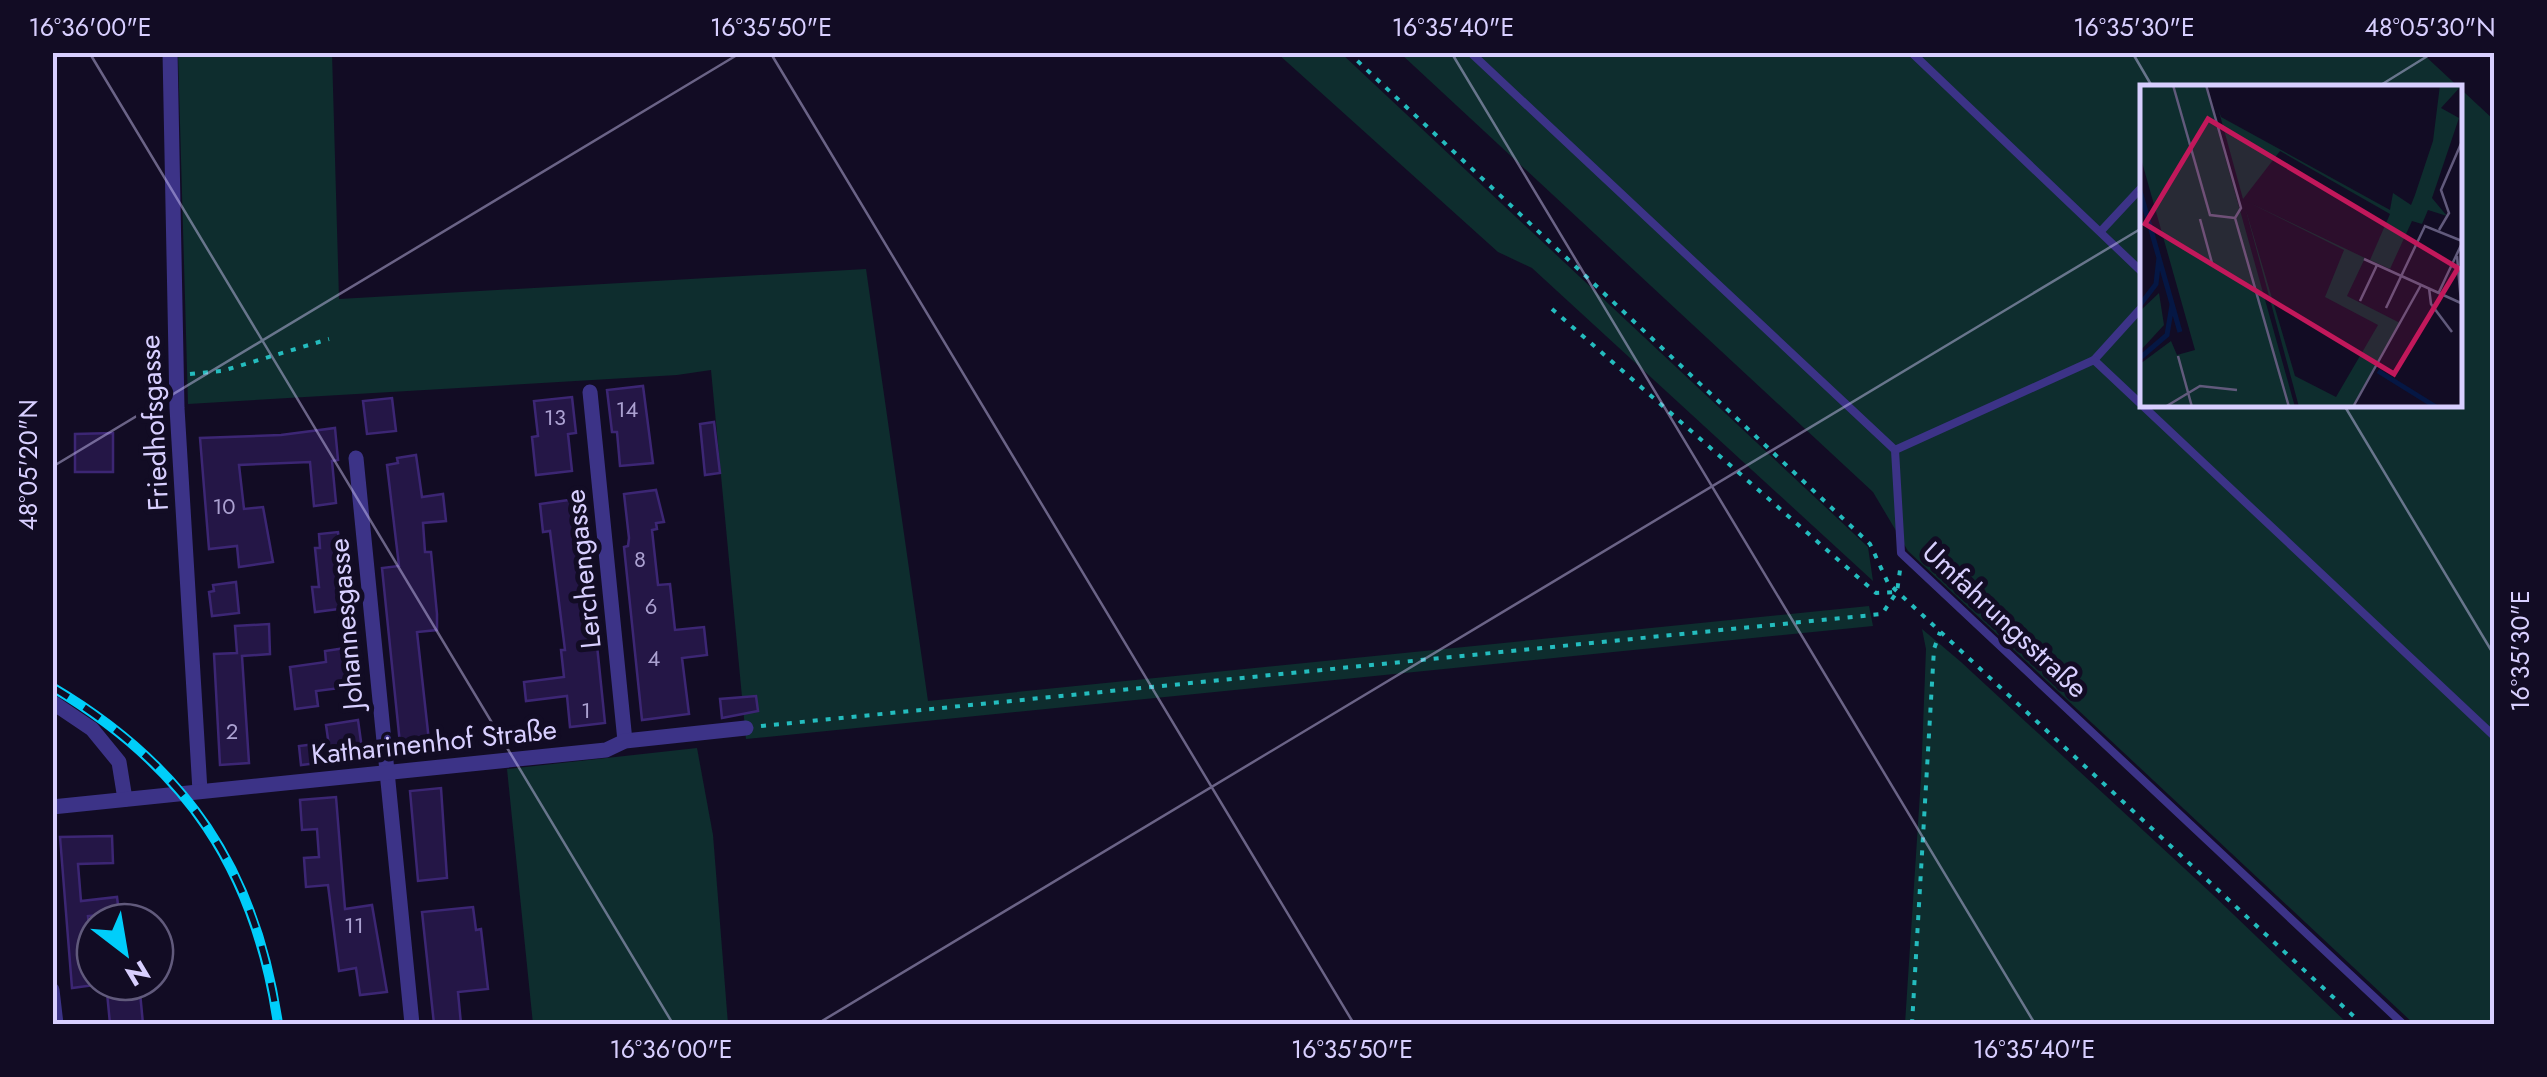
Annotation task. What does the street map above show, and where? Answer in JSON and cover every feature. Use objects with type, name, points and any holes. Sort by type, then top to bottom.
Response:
[{"type":"street","name":"Friedhofsgasse","points":[[170,52],[176,376],[200,791]]},
{"type":"street","name":"Lerchengasse","points":[[590,392],[625,741]]},
{"type":"street","name":"Johannesgasse","points":[[356,458],[412,1024]]},
{"type":"street","points":[[52,702],[92,728],[119,762],[125,799]]},
{"type":"street","name":"Katharinenhof Straße","points":[[52,807],[606,750],[625,741],[746,728]]},
{"type":"street","points":[[52,990],[56,1024]]},
{"type":"lane","points":[[1470,52],[1896,450],[2094,360],[2140,309]]},
{"type":"lane","points":[[1912,52],[2140,270]]},
{"type":"lane","points":[[2100,231],[2140,188]]},
{"type":"lane","points":[[2094,360],[2140,403]]},
{"type":"lane","points":[[2145,408],[2494,736]]},
{"type":"lane","name":"Umfahrungsstraße","points":[[1896,450],[1901,553],[2403,1024]]},
{"type":"path","points":[[1348,52],[1870,544],[1888,584],[2362,1024]]},
{"type":"path","points":[[1552,309],[1876,593],[1897,592]]},
{"type":"path","points":[[176,376],[222,372],[329,339]]},
{"type":"path","points":[[746,728],[1882,614],[1897,592],[1901,553]]},
{"type":"path","points":[[1912,1024],[1934,648],[1940,632]]},
{"type":"green space","points":[[178,53],[332,53],[339,299],[866,269],[928,701],[1869,606],[1873,626],[746,739],[711,370],[188,404]]},
{"type":"green space","points":[[1277,53],[1341,53],[1868,547],[1873,581],[1532,268],[1498,252]]},
{"type":"green space","points":[[1400,53],[2422,53],[2457,85],[2140,85],[2140,408],[2462,408],[2462,90],[2494,120],[2494,1024],[2414,1024],[1908,551],[1873,492]]},
{"type":"green space","points":[[1922,629],[2348,1024],[1905,1024],[1921,778],[1926,649]]},
{"type":"green space","points":[[697,748],[713,835],[728,1024],[533,1024],[507,769]]},
{"type":"building","points":[[643,386],[653,463],[620,466],[607,390]]},
{"type":"building","points":[[572,397],[576,433],[568,434],[572,471],[536,475],[532,437],[538,436],[534,401]]},
{"type":"building","points":[[392,398],[396,431],[367,434],[363,401]]},
{"type":"building","points":[[714,422],[720,473],[705,475],[700,424]]},
{"type":"building","points":[[335,428],[338,460],[332,461],[336,503],[314,506],[310,462],[239,465],[244,509],[263,507],[273,562],[239,567],[237,546],[209,549],[200,438]]},
{"type":"building","points":[[113,433],[113,472],[75,472],[75,434]]},
{"type":"building","points":[[416,455],[422,497],[443,494],[446,521],[423,523],[425,552],[431,552],[437,614],[437,630],[417,632],[429,741],[400,744],[382,568],[399,566],[387,465],[398,463],[397,458]]},
{"type":"building","points":[[656,490],[664,522],[656,523],[657,529],[652,530],[658,585],[670,584],[675,630],[704,627],[707,655],[682,658],[689,714],[642,720],[624,547],[628,546],[629,538],[624,494]]},
{"type":"building","points":[[576,499],[581,549],[587,548],[605,723],[570,727],[567,696],[526,701],[524,682],[564,677],[561,650],[565,650],[550,531],[543,532],[540,504]]},
{"type":"building","points":[[338,532],[347,608],[315,612],[312,587],[319,587],[315,548],[320,548],[319,534]]},
{"type":"building","points":[[236,582],[239,613],[212,616],[209,592],[214,591],[213,585]]},
{"type":"building","points":[[269,624],[270,654],[242,656],[249,763],[220,765],[214,654],[237,653],[235,626]]},
{"type":"building","points":[[352,647],[356,686],[316,691],[318,706],[295,709],[290,667],[326,662],[325,651]]},
{"type":"building","points":[[756,696],[758,711],[722,718],[720,699]]},
{"type":"building","points":[[358,720],[362,749],[330,753],[326,725]]},
{"type":"building","points":[[316,744],[318,763],[301,765],[299,746]]},
{"type":"building","points":[[441,788],[447,878],[418,881],[410,791]]},
{"type":"building","points":[[336,797],[345,909],[372,905],[387,992],[360,995],[356,968],[339,971],[328,885],[306,887],[304,858],[319,857],[317,829],[302,830],[300,800]]},
{"type":"building","points":[[112,836],[113,863],[78,864],[81,901],[117,897],[118,902],[75,902],[72,988],[60,837]]},
{"type":"building","points":[[473,907],[476,930],[481,929],[488,989],[458,992],[461,1024],[434,1024],[422,912]]},
{"type":"building","points":[[108,1002],[141,1002],[143,1024],[110,1024]]},
{"type":"railway","points":[[52,687],[141,751],[207,827],[252,917],[278,1024]]}]
